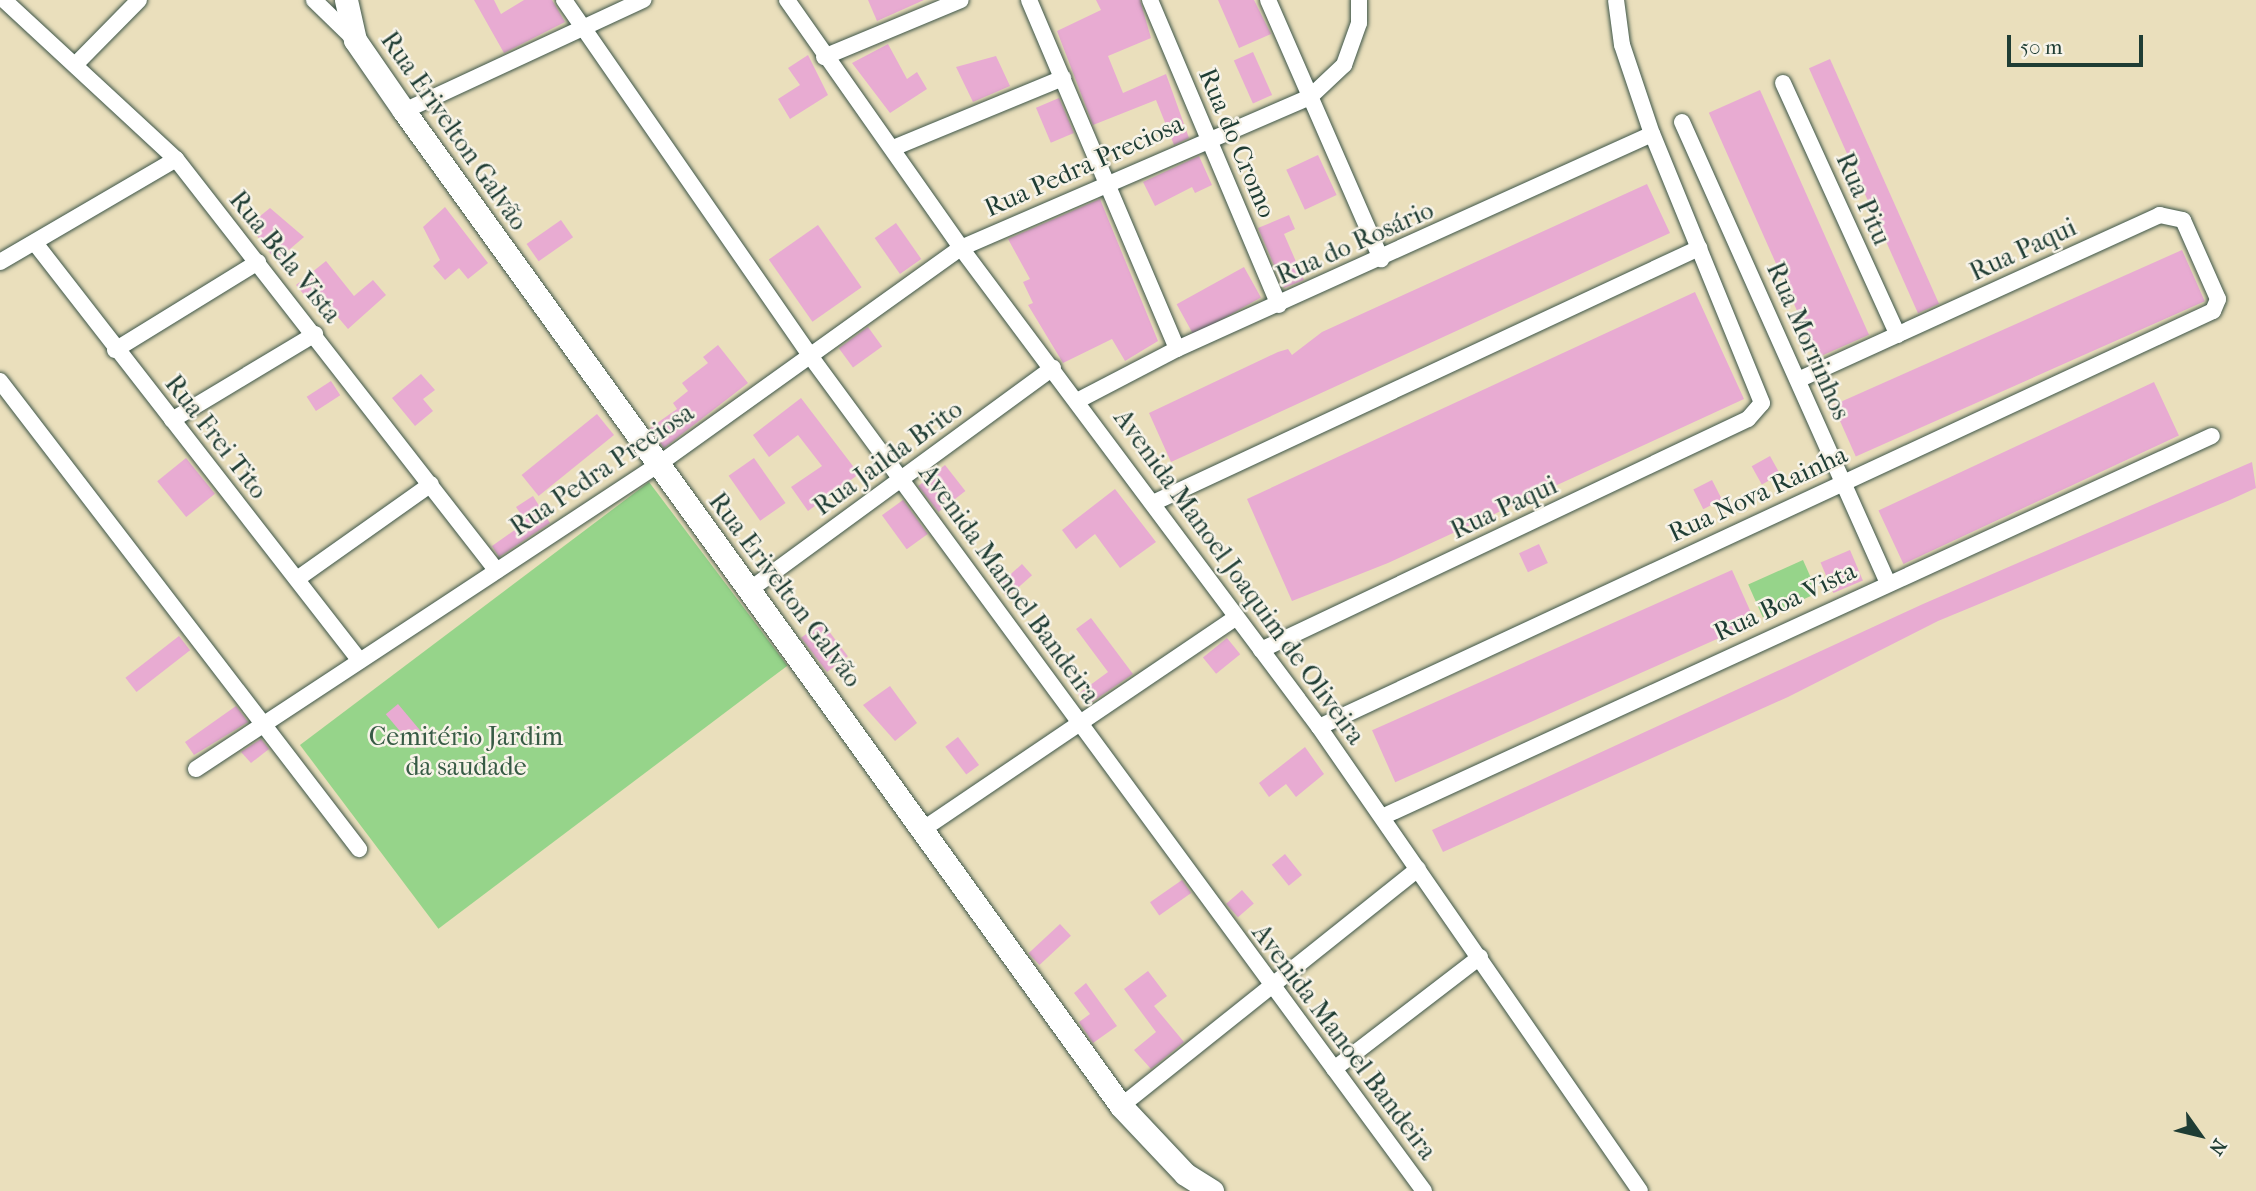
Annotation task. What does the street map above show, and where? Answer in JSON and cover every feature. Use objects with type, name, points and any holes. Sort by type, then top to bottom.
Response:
[{"type":"main road","name":"Rua Erivelton Galvão","points":[[346,0],[355,40],[404,111],[656,466],[752,588],[925,828],[1121,1106],[1185,1174],[1212,1191]]},
{"type":"street","name":"Rua Bela Vista","points":[[4,0],[176,159],[497,571]]},
{"type":"street","points":[[75,65],[139,0]]},
{"type":"street","points":[[314,0],[355,40]]},
{"type":"street","name":"Avenida Manoel Bandeira","points":[[564,0],[580,28],[808,353],[902,477],[1081,726],[1424,1191]]},
{"type":"street","points":[[404,111],[643,0]]},
{"type":"street","name":"Avenida Manoel Joaquim de Oliveira","points":[[787,0],[824,57],[893,148],[961,248],[1079,400],[1235,618],[1319,727],[1640,1191]]},
{"type":"street","points":[[824,57],[961,0]]},
{"type":"street","points":[[1029,0],[1177,349]]},
{"type":"street","name":"Rua do Cromo","points":[[1150,0],[1279,304]]},
{"type":"street","points":[[1268,0],[1381,259]]},
{"type":"street","name":"Rua Pedra Preciosa","points":[[197,769],[265,719],[360,661],[656,466],[808,353],[961,248],[1105,181],[1310,97],[1344,65],[1359,23],[1359,0]]},
{"type":"street","points":[[1153,503],[1699,248],[1653,134],[1622,45],[1616,0]]},
{"type":"street","points":[[893,148],[1063,78]]},
{"type":"street","name":"Rua Pitu","points":[[1783,83],[1898,335]]},
{"type":"street","name":"Rua Morrinhos","points":[[1682,122],[1800,379],[1887,581]]},
{"type":"street","name":"Rua do Rosário","points":[[1079,400],[1177,349],[1653,134]]},
{"type":"street","points":[[0,262],[176,159]]},
{"type":"street","name":"Rua Paqui","points":[[1800,379],[2160,215],[2183,220],[2216,305]]},
{"type":"street","name":"Rua Frei Tito","points":[[34,243],[360,661]]},
{"type":"street","name":"Rua Paqui","points":[[1261,650],[1748,419],[1762,402],[1699,248]]},
{"type":"street","points":[[115,349],[257,262]]},
{"type":"street","name":"Rua Nova Rainha","points":[[1319,727],[2216,305]]},
{"type":"street","points":[[172,420],[315,334]]},
{"type":"street","name":"Rua Jailda Brito","points":[[752,588],[1053,368]]},
{"type":"street","points":[[0,381],[265,719],[359,849]]},
{"type":"street","name":"Rua Boa Vista","points":[[1382,817],[1887,581],[2212,436]]},
{"type":"street","points":[[297,579],[431,484]]},
{"type":"street","points":[[925,828],[1081,726],[1235,618]]},
{"type":"street","points":[[1121,1106],[1418,869]]},
{"type":"street","points":[[1334,1069],[1480,957]]},
{"type":"green space","name":"Cemitério Jardim da saudade","points":[[649,482],[787,666],[438,929],[300,745]]},
{"type":"green space","points":[[1803,560],[1818,593],[1763,617],[1748,584]]},
{"type":"building","points":[[474,0],[494,0],[501,14],[524,0],[552,0],[565,22],[504,53]]},
{"type":"building","points":[[868,0],[924,0],[877,21]]},
{"type":"building","points":[[1096,0],[1140,0],[1151,38],[1108,56],[1123,93],[1166,74],[1189,138],[1174,145],[1156,100],[1093,125],[1057,31],[1101,10]]},
{"type":"building","points":[[1218,0],[1254,0],[1271,34],[1239,48]]},
{"type":"building","points":[[888,44],[907,79],[917,72],[927,89],[890,113],[852,63]]},
{"type":"building","points":[[1253,52],[1272,95],[1253,103],[1234,61]]},
{"type":"building","points":[[808,55],[828,95],[790,119],[778,99],[800,85],[788,68]]},
{"type":"building","points":[[996,56],[1010,86],[973,102],[956,67]]},
{"type":"building","points":[[1830,59],[1939,304],[1918,313],[1809,68]]},
{"type":"building","points":[[1760,90],[1869,335],[1818,358],[1709,113]]},
{"type":"building","points":[[1059,98],[1074,133],[1051,143],[1036,108]]},
{"type":"building","points":[[1318,155],[1337,195],[1305,210],[1286,170]]},
{"type":"building","points":[[1199,156],[1212,185],[1195,193],[1192,187],[1155,206],[1143,182]]},
{"type":"building","points":[[1647,184],[1670,233],[1171,462],[1149,413],[1278,352],[1288,349],[1292,355],[1322,332]]},
{"type":"building","points":[[1100,199],[1158,341],[1125,361],[1112,339],[1063,363],[1028,305],[1033,303],[1023,282],[1030,279],[1008,239]]},
{"type":"building","points":[[445,207],[488,263],[468,279],[459,268],[445,280],[433,266],[440,260],[423,227]]},
{"type":"building","points":[[270,208],[304,237],[276,261],[249,225]]},
{"type":"building","points":[[1289,215],[1295,229],[1284,234],[1304,280],[1284,288],[1258,228]]},
{"type":"building","points":[[561,220],[573,237],[539,261],[527,244]]},
{"type":"building","points":[[896,223],[921,259],[900,274],[875,238]]},
{"type":"building","points":[[818,225],[862,287],[812,322],[769,259]]},
{"type":"building","points":[[2182,250],[2205,301],[1856,457],[1833,405]]},
{"type":"building","points":[[326,261],[354,296],[373,280],[386,295],[348,329],[319,295],[310,302],[296,285]]},
{"type":"building","points":[[1244,267],[1261,298],[1194,335],[1177,304]]},
{"type":"building","points":[[1695,292],[1744,399],[1388,563],[1292,601],[1247,499]]},
{"type":"building","points":[[868,327],[882,346],[853,368],[839,348]]},
{"type":"building","points":[[718,345],[748,383],[664,448],[650,428],[677,409],[673,403],[688,391],[682,383],[708,363],[703,357]]},
{"type":"building","points":[[421,374],[435,390],[423,399],[433,411],[415,426],[392,398]]},
{"type":"building","points":[[331,381],[340,395],[316,411],[307,397]]},
{"type":"building","points":[[2154,382],[2179,435],[1903,564],[1878,510]]},
{"type":"building","points":[[801,398],[859,474],[808,511],[791,487],[822,466],[798,435],[769,457],[753,435]]},
{"type":"building","points":[[597,414],[614,435],[539,496],[522,475]]},
{"type":"building","points":[[1770,456],[1780,474],[1762,485],[1752,466]]},
{"type":"building","points":[[186,458],[215,494],[186,517],[157,481]]},
{"type":"building","points":[[754,458],[786,503],[760,521],[729,476]]},
{"type":"building","points":[[2252,462],[2256,488],[2230,500],[1938,621],[1788,697],[1443,852],[1432,830],[1923,604]]},
{"type":"building","points":[[945,465],[965,491],[939,512],[918,486]]},
{"type":"building","points":[[1712,480],[1722,500],[1703,509],[1693,490]]},
{"type":"building","points":[[1115,489],[1156,542],[1120,568],[1095,534],[1076,549],[1062,530]]},
{"type":"building","points":[[533,496],[550,523],[499,557],[492,546],[526,522],[516,507]]},
{"type":"building","points":[[903,500],[928,534],[907,549],[882,515]]},
{"type":"building","points":[[1539,544],[1548,563],[1528,572],[1519,553]]},
{"type":"building","points":[[1850,550],[1863,580],[1833,593],[1821,563]]},
{"type":"building","points":[[1022,564],[1032,575],[1008,597],[997,586]]},
{"type":"building","points":[[1732,570],[1755,622],[1395,782],[1372,730]]},
{"type":"building","points":[[1091,618],[1133,674],[1086,706],[1078,694],[1108,672],[1076,629]]},
{"type":"building","points":[[822,622],[848,656],[827,672],[801,638]]},
{"type":"building","points":[[179,636],[190,650],[136,692],[125,678]]},
{"type":"building","points":[[1227,638],[1240,654],[1216,674],[1203,658]]},
{"type":"building","points":[[890,686],[917,723],[895,741],[863,705]]},
{"type":"building","points":[[398,704],[427,738],[415,749],[386,714]]},
{"type":"building","points":[[236,706],[248,722],[194,755],[185,742]]},
{"type":"building","points":[[958,737],[979,765],[966,775],[945,747]]},
{"type":"building","points":[[261,739],[269,749],[251,763],[241,752]]},
{"type":"building","points":[[1305,747],[1324,774],[1296,797],[1286,784],[1269,797],[1259,783]]},
{"type":"building","points":[[1285,854],[1302,875],[1289,886],[1272,865]]},
{"type":"building","points":[[1182,880],[1191,893],[1159,915],[1150,902]]},
{"type":"building","points":[[1242,890],[1254,904],[1238,917],[1226,904]]},
{"type":"building","points":[[1060,924],[1071,936],[1039,965],[1029,953]]},
{"type":"building","points":[[1148,971],[1167,996],[1154,1006],[1184,1042],[1151,1069],[1134,1050],[1156,1032],[1124,989]]},
{"type":"building","points":[[1086,983],[1117,1026],[1093,1043],[1079,1022],[1090,1014],[1074,993]]}]
